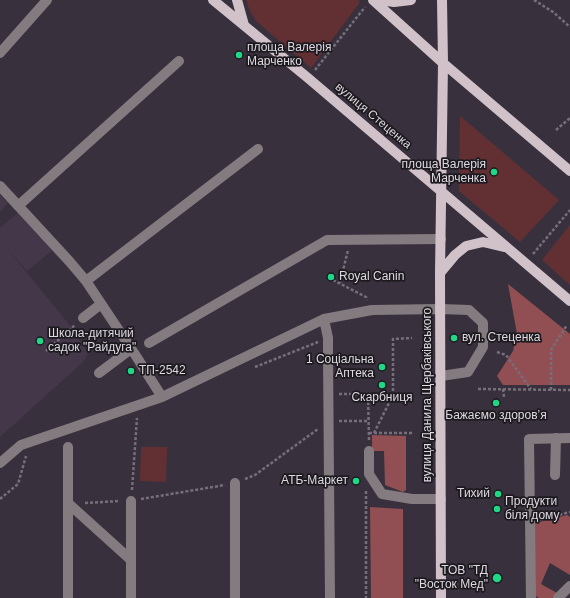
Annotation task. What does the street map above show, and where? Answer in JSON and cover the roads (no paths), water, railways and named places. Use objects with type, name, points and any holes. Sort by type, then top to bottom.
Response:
[{"type":"main road","name":"вулиця Стеценка","points":[[213,0],[442,191],[570,301]]},
{"type":"main road","points":[[237,0],[244,25]]},
{"type":"main road","points":[[381,0],[394,2],[411,0]]},
{"type":"main road","points":[[442,0],[442,191]]},
{"type":"main road","points":[[369,3],[443,63],[570,171]]},
{"type":"main road","name":"вулиця Данила Щербаківського","points":[[441,598],[440,273],[442,191]]},
{"type":"main road","points":[[440,273],[455,255],[466,246],[483,242],[506,247]]},
{"type":"street","points":[[0,53],[48,0]]},
{"type":"street","points":[[18,206],[179,61]]},
{"type":"street","points":[[86,280],[258,149]]},
{"type":"street","points":[[0,186],[86,280],[162,397]]},
{"type":"street","points":[[149,343],[326,240],[441,239]]},
{"type":"street","points":[[83,318],[101,304]]},
{"type":"street","points":[[0,463],[21,445],[162,397],[324,319],[372,310],[469,310],[483,323],[482,348],[468,372],[441,376]]},
{"type":"street","points":[[324,319],[328,338],[330,598]]},
{"type":"street","points":[[99,373],[131,349]]},
{"type":"street","points":[[555,475],[556,438]]},
{"type":"street","points":[[531,598],[529,439],[570,438]]},
{"type":"street","points":[[68,447],[68,597]]},
{"type":"street","points":[[369,451],[369,474],[382,494],[412,499],[441,499]]},
{"type":"street","points":[[235,483],[235,598]]},
{"type":"street","points":[[131,501],[131,598]]},
{"type":"street","points":[[69,504],[131,560]]},
{"type":"street","points":[[558,598],[570,586]]},
{"type":"place","name":"площа Валерія Марченко","points":[[239,55]]},
{"type":"place","name":"площа Валерія Марченка","points":[[494,172]]},
{"type":"place","name":"Royal Canin","points":[[331,277]]},
{"type":"place","name":"вул. Стеценка","points":[[454,338]]},
{"type":"place","name":"Школа-дитячий садок \"Райдуга\"","points":[[40,341]]},
{"type":"place","name":"1 Соціальна Аптека","points":[[382,367]]},
{"type":"place","name":"ТП-2542","points":[[131,371]]},
{"type":"place","name":"Скарбниця","points":[[382,385]]},
{"type":"place","name":"Бажаємо здоровʼя","points":[[496,403]]},
{"type":"place","name":"АТБ-Маркет","points":[[356,481]]},
{"type":"place","name":"Тихий","points":[[498,494]]},
{"type":"place","name":"Продукти біля дому","points":[[497,509]]},
{"type":"place","name":"ТОВ \"ТД \"Восток Мед\"","points":[[497,578]]}]
